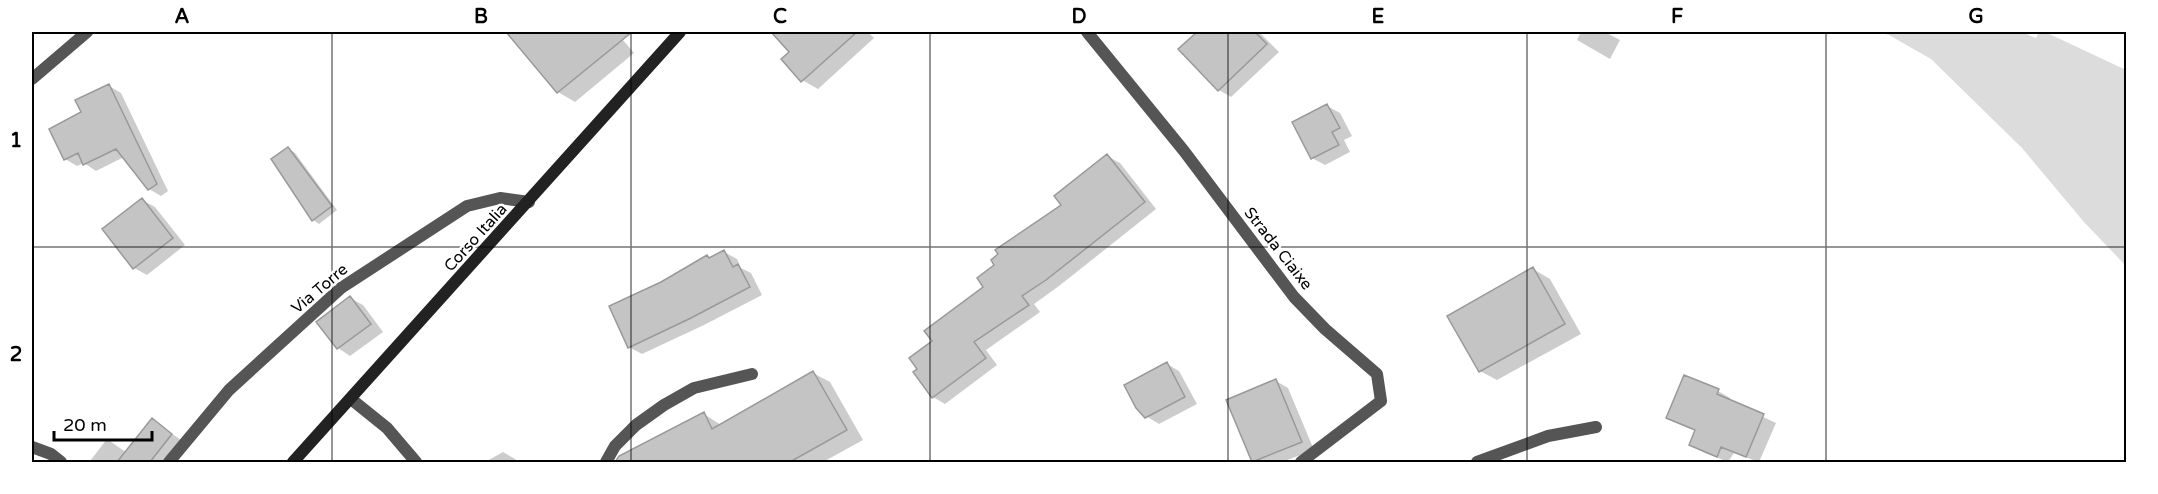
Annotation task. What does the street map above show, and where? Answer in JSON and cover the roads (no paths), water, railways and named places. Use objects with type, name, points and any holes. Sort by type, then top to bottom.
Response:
[{"type":"main road","name":"Corso Italia","points":[[292,462],[680,32]]},
{"type":"street","points":[[32,79],[87,32]]},
{"type":"street","name":"Strada Ciaixe","points":[[1087,32],[1184,152],[1294,297],[1377,374],[1381,400],[1301,462]]},
{"type":"street","name":"Via Torre","points":[[169,462],[229,390],[341,288],[467,206],[500,198],[529,202]]},
{"type":"street","points":[[606,462],[615,446],[636,425],[664,405],[694,388],[752,374]]},
{"type":"street","points":[[351,399],[387,428],[416,462]]},
{"type":"street","points":[[1478,462],[1548,436],[1596,427]]},
{"type":"street","points":[[32,447],[51,454],[61,462]]}]
